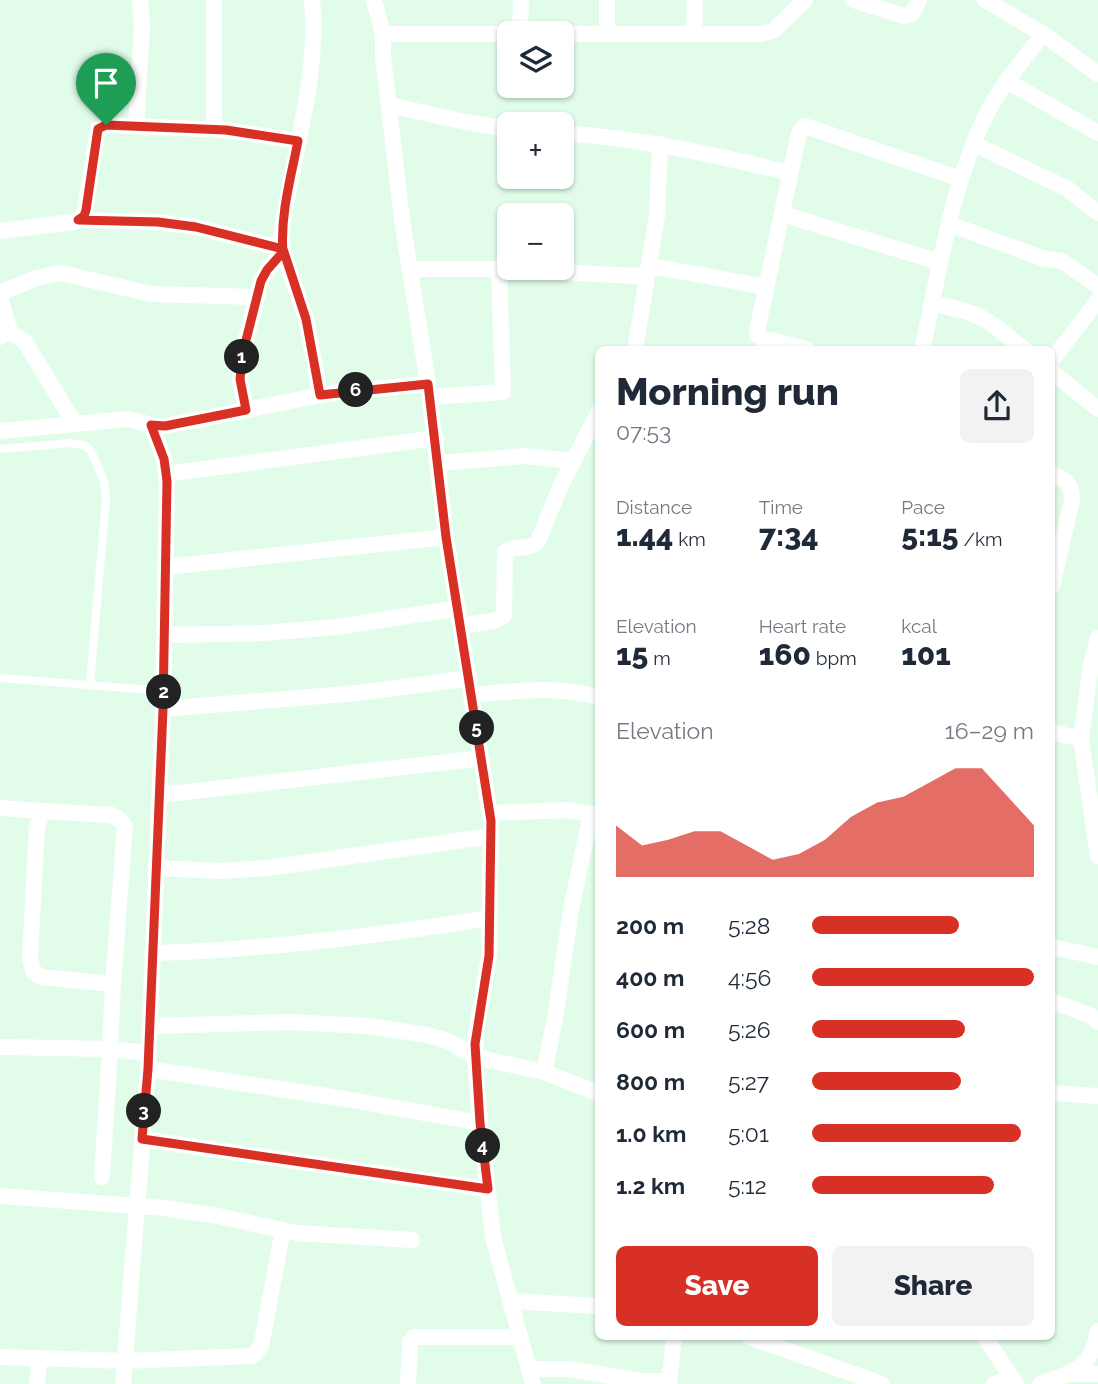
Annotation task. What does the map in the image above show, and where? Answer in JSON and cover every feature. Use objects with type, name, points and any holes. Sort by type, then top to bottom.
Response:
[{"type":"street","points":[[136,126],[142,26],[140,0]]},
{"type":"street","points":[[214,0],[214,129]]},
{"type":"street","points":[[312,0],[312,53],[281,236],[283,251],[306,319],[320,395]]},
{"type":"street","points":[[374,0],[383,34],[402,220],[436,438],[446,537],[490,813],[489,956],[476,1033],[475,1057],[493,1237],[531,1377],[569,1370],[669,1383],[674,1340]]},
{"type":"street","points":[[520,21],[521,0]]},
{"type":"street","points":[[607,0],[607,34]]},
{"type":"street","points":[[694,34],[695,0]]},
{"type":"street","points":[[574,34],[766,33],[772,31],[791,7],[805,0]]},
{"type":"street","points":[[853,0],[903,16],[912,14],[919,0]]},
{"type":"street","points":[[985,0],[1042,34],[1098,74]]},
{"type":"street","points":[[383,34],[497,34]]},
{"type":"street","points":[[923,346],[939,262],[961,179],[974,144],[988,112],[1007,81],[1042,34]]},
{"type":"street","points":[[1007,81],[1098,133]]},
{"type":"street","points":[[389,105],[497,127]]},
{"type":"street","points":[[78,220],[84,216],[86,210],[98,129],[106,125],[214,129],[298,141]]},
{"type":"street","points":[[793,346],[771,340],[765,346],[757,335],[799,133],[805,126],[961,179]]},
{"type":"street","points":[[574,134],[660,144],[790,173]]},
{"type":"street","points":[[636,346],[657,216],[660,144]]},
{"type":"street","points":[[974,144],[1068,189],[1098,212]]},
{"type":"street","points":[[782,214],[939,262]]},
{"type":"street","points":[[0,232],[78,220],[158,222],[196,227],[283,251]]},
{"type":"street","points":[[949,224],[1042,258],[1062,261],[1098,286]]},
{"type":"street","points":[[246,410],[241,366],[257,297],[267,270],[283,251]]},
{"type":"street","points":[[574,273],[638,276],[657,267],[766,287]]},
{"type":"street","points":[[411,269],[497,270]]},
{"type":"street","points":[[75,424],[24,342],[3,331],[0,295],[36,278],[61,273],[151,294],[257,297]]},
{"type":"street","points":[[0,431],[128,419],[165,426],[320,395],[429,391],[503,392],[499,280]]},
{"type":"street","points":[[1055,356],[1098,300]]},
{"type":"street","points":[[933,304],[976,313],[1020,346]]},
{"type":"street","points":[[1055,374],[1098,409]]},
{"type":"street","points":[[461,625],[497,620],[504,615],[505,552],[535,545],[538,541],[561,485],[595,419]]},
{"type":"street","points":[[123,1384],[148,1061],[164,691],[166,474],[164,459],[151,425]]},
{"type":"street","points":[[166,474],[436,438]]},
{"type":"street","points":[[439,463],[525,456],[574,461]]},
{"type":"street","points":[[1055,475],[1067,481],[1072,489],[1072,500],[1055,573]]},
{"type":"street","points":[[166,567],[446,537]]},
{"type":"street","points":[[165,635],[337,627],[459,608]]},
{"type":"street","points":[[1098,638],[1091,664],[1081,739],[1098,856]]},
{"type":"street","points":[[163,709],[358,693],[470,678]]},
{"type":"street","points":[[472,695],[540,689],[564,690],[595,696]]},
{"type":"street","points":[[1055,733],[1081,739]]},
{"type":"street","points":[[159,795],[482,758]]},
{"type":"street","points":[[0,807],[112,815],[125,826],[102,1177]]},
{"type":"street","points":[[490,813],[567,810],[595,815],[571,909],[544,1072]]},
{"type":"street","points":[[43,811],[37,826],[30,957],[33,971],[41,977],[113,984]]},
{"type":"street","points":[[156,868],[219,871],[268,868],[491,836]]},
{"type":"street","points":[[152,953],[286,946],[489,918]]},
{"type":"street","points":[[1055,948],[1098,957]]},
{"type":"street","points":[[1055,1002],[1091,1016],[1098,1022]]},
{"type":"street","points":[[150,1026],[261,1022],[343,1023],[404,1030],[448,1041],[475,1057],[544,1072],[595,1092]]},
{"type":"street","points":[[0,1047],[110,1049],[148,1061],[480,1123]]},
{"type":"street","points":[[1055,1093],[1098,1096]]},
{"type":"street","points":[[142,1139],[488,1189]]},
{"type":"street","points":[[0,1196],[189,1211],[329,1237],[412,1240]]},
{"type":"street","points":[[0,1357],[125,1361],[253,1356],[261,1346],[283,1230]]},
{"type":"street","points":[[510,1301],[595,1306]]},
{"type":"street","points":[[1040,1384],[1078,1369],[1088,1360],[1095,1347],[1098,1331]]},
{"type":"street","points":[[408,1384],[410,1342],[414,1337],[520,1337]]},
{"type":"street","points":[[757,1340],[882,1384]]},
{"type":"street","points":[[987,1340],[1014,1381],[994,1384]]},
{"type":"street","points":[[37,1384],[39,1358]]},
{"type":"street","points":[[1068,1374],[1098,1374]]},
{"type":"lane","points":[[0,449],[71,443],[86,446],[91,451],[104,481],[106,498],[90,685]]},
{"type":"lane","points":[[0,678],[164,691]]},
{"type":"route","points":[[106,125],[98,129],[86,210],[84,216],[78,220],[158,222],[196,227],[283,249],[306,319],[320,395],[428,384],[446,537],[491,821],[489,956],[475,1044],[488,1189],[142,1139],[148,1069],[163,709],[167,481],[164,459],[151,425],[159,427],[246,410],[240,379],[243,352],[261,281],[283,252],[283,249],[281,236],[298,141],[226,130],[106,125]]}]
